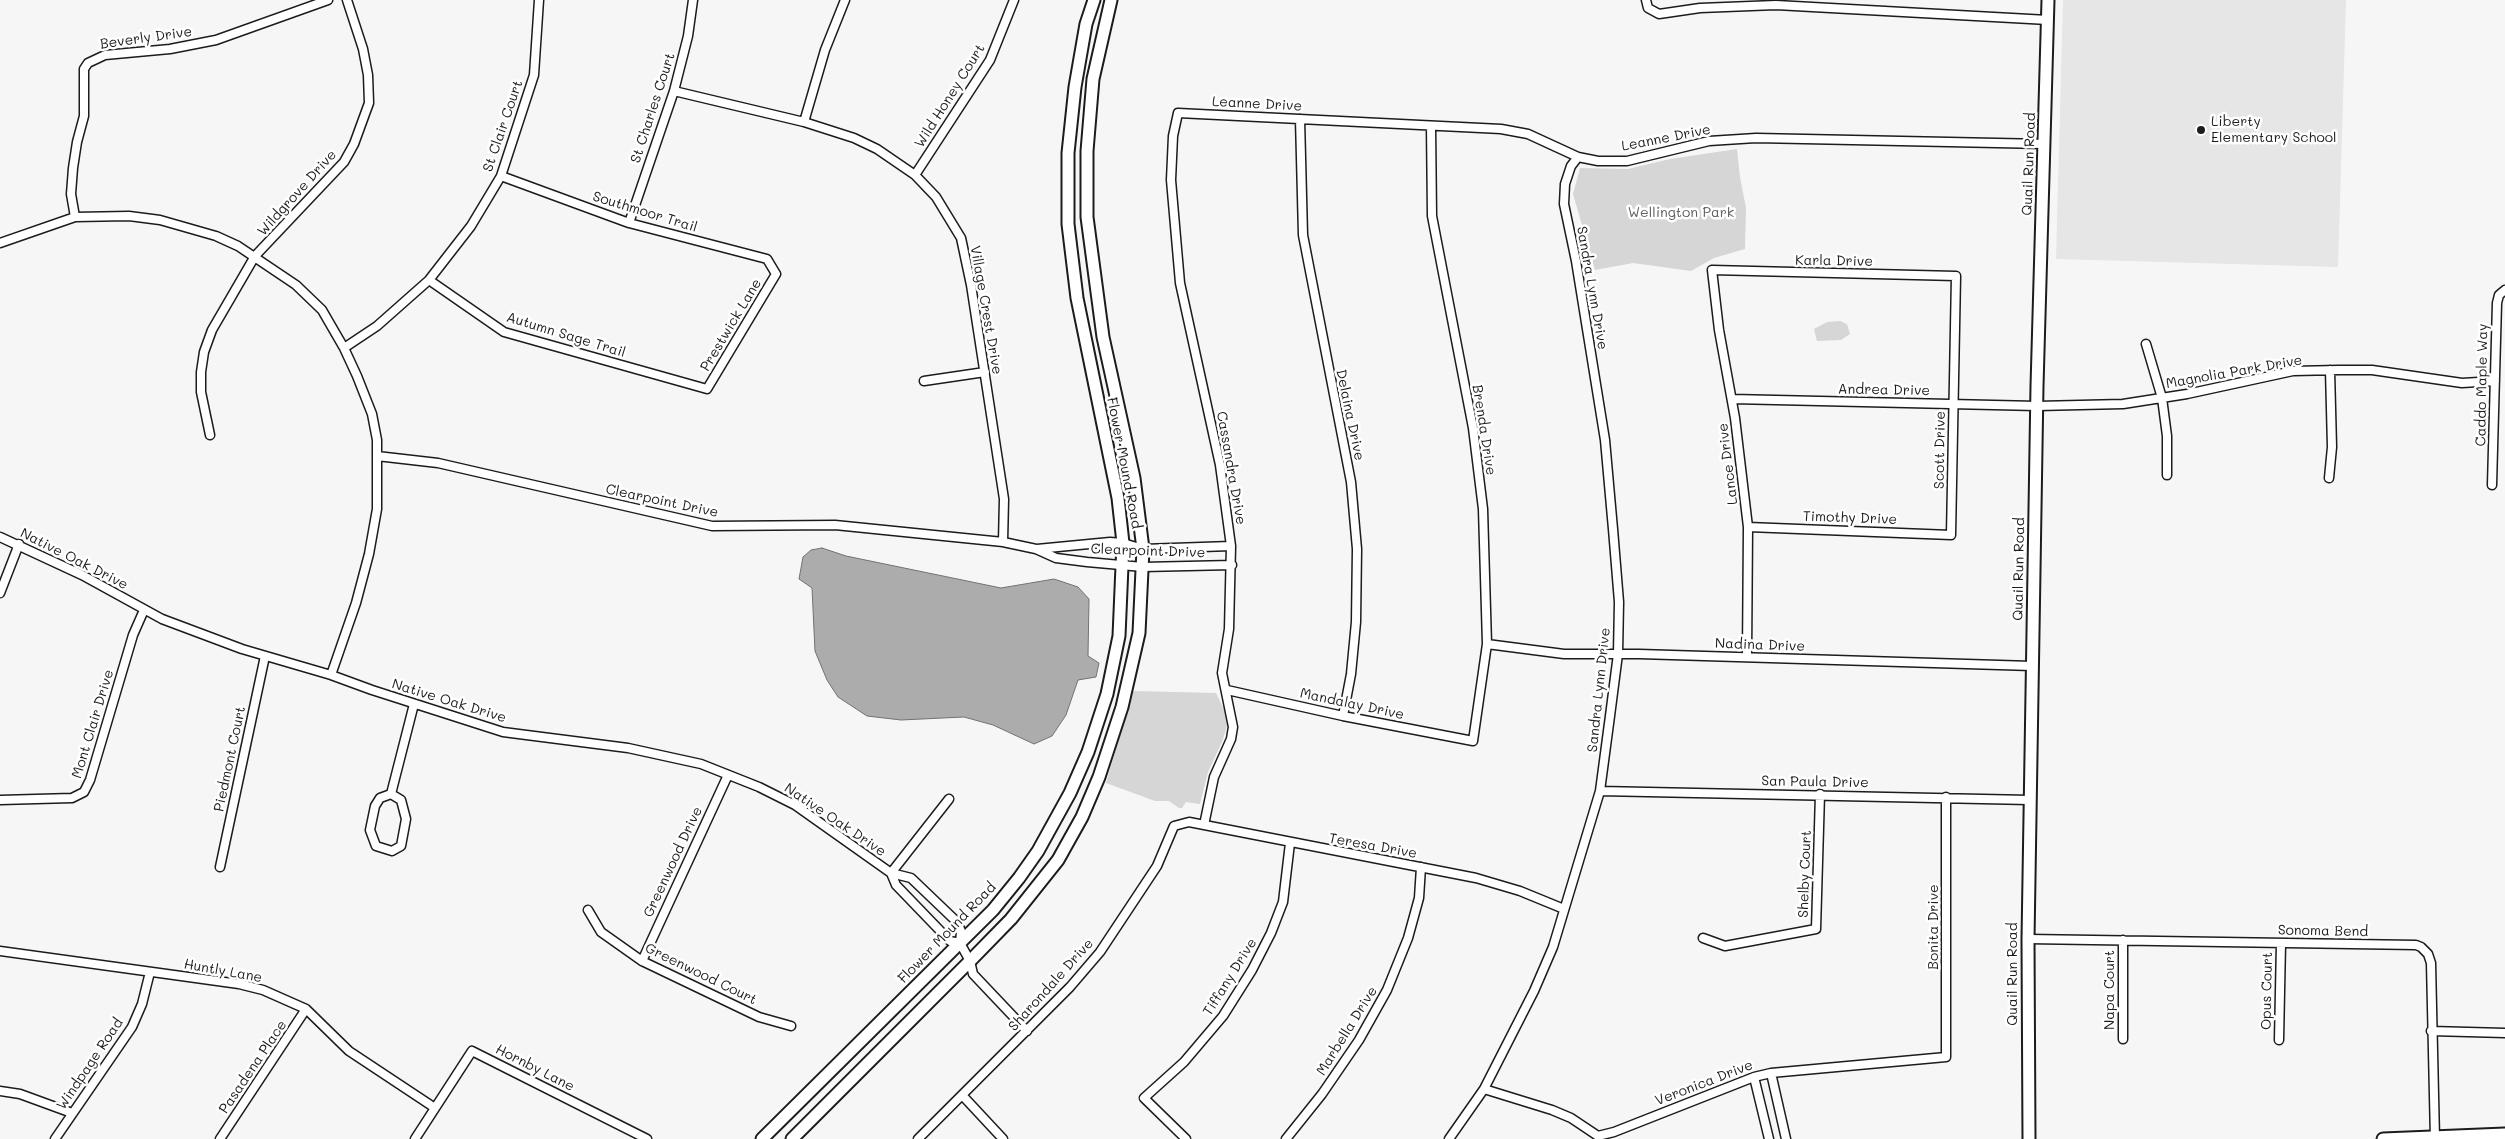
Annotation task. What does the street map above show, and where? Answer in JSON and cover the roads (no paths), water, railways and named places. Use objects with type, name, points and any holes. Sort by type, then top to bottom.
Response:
[{"type":"main road","name":"Flower Mound Road","points":[[762,1139],[993,910],[1038,851],[1062,808],[1088,752],[1107,694],[1118,636],[1123,543],[1118,498],[1077,298],[1068,224],[1068,153],[1075,87],[1086,24],[1094,0]]},
{"type":"main road","name":"Flower Mound Road","points":[[792,1139],[1011,919],[1058,860],[1082,817],[1099,777],[1134,662],[1138,634],[1143,550],[1132,469],[1103,337],[1087,217],[1087,151],[1093,79],[1111,0]]},
{"type":"main road","name":"Quail Run Road","points":[[2028,1139],[2028,939],[2032,666],[2048,0]]},
{"type":"main road","points":[[2383,1139],[2505,1134]]},
{"type":"street","name":"Beverly Drive","points":[[75,217],[71,194],[73,168],[84,116],[84,70],[88,63],[105,55],[170,49],[216,40],[328,0]]},
{"type":"street","name":"Wildgrove Drive","points":[[210,435],[201,392],[201,372],[204,352],[212,330],[255,256],[344,162],[362,126],[369,104],[368,75],[363,49],[347,0]]},
{"type":"street","name":"St Clair Court","points":[[344,348],[377,326],[429,280],[471,226],[501,176],[534,75],[539,0]]},
{"type":"street","name":"St Charles Court","points":[[629,223],[674,91],[688,36],[693,0]]},
{"type":"street","points":[[804,122],[825,50],[845,0]]},
{"type":"street","name":"Wild Honey Court","points":[[915,175],[990,60],[1014,0]]},
{"type":"street","points":[[1646,0],[1648,8],[1659,14],[1700,8],[1776,3],[2048,20]]},
{"type":"street","name":"Village Crest Drive","points":[[674,91],[804,122],[854,138],[877,149],[915,175],[936,196],[960,238],[971,285],[1004,499],[1003,542]]},
{"type":"street","name":"Leanne Drive","points":[[1178,112],[1501,129],[1528,134],[1578,157],[1598,161],[1628,161],[1709,141],[1756,138],[2045,144]]},
{"type":"street","name":"Cassandra Drive","points":[[1178,112],[1173,136],[1171,180],[1180,283],[1220,465],[1232,565],[1229,629],[1222,673],[1223,684],[1227,690],[1233,727],[1231,739],[1214,777],[1204,826]]},
{"type":"street","name":"Delaina Drive","points":[[1300,119],[1303,235],[1351,482],[1357,549],[1356,622],[1351,674],[1343,716]]},
{"type":"street","name":"Brenda Drive","points":[[1431,126],[1432,216],[1473,428],[1484,509],[1487,644],[1473,741]]},
{"type":"street","name":"Sandra Lynn Drive","points":[[1449,1139],[1484,1089],[1534,991],[1553,946],[1600,791],[1618,654],[1619,602],[1605,440],[1576,261],[1564,204],[1565,184],[1571,166],[1578,157]]},
{"type":"street","name":"Southmoor Trail","points":[[501,176],[629,223],[767,259],[776,274]]},
{"type":"street","points":[[0,243],[75,217],[129,216],[160,220],[216,236],[255,256],[296,284],[314,300],[344,348],[372,414],[377,440],[377,509],[369,554],[356,603],[331,675]]},
{"type":"street","name":"Karla Drive","points":[[1712,270],[1956,276]]},
{"type":"street","name":"Lance Drive","points":[[1712,270],[1719,330],[1732,399],[1748,527],[1747,657]]},
{"type":"street","name":"Prestwick Lane","points":[[706,389],[776,274]]},
{"type":"street","name":"Scott Drive","points":[[1951,535],[1956,276]]},
{"type":"street","name":"Autumn Sage Trail","points":[[429,280],[504,332],[706,389]]},
{"type":"street","name":"Caddo Maple Way","points":[[2492,485],[2496,303],[2499,295],[2505,290]]},
{"type":"street","points":[[2146,344],[2162,398],[2167,436],[2167,475]]},
{"type":"street","points":[[2329,478],[2332,447],[2330,370]]},
{"type":"street","name":"Magnolia Park Drive","points":[[2037,406],[2123,404],[2162,398],[2293,371],[2372,370],[2462,382],[2494,381]]},
{"type":"street","points":[[924,381],[985,372]]},
{"type":"street","name":"Andrea Drive","points":[[1732,399],[2037,406]]},
{"type":"street","name":"Clearpoint Drive","points":[[376,456],[438,463],[712,526],[828,525],[1003,542],[1036,549],[1056,558],[1143,567],[1232,565]]},
{"type":"street","name":"Timothy Drive","points":[[1748,527],[1951,535]]},
{"type":"street","name":"Native Oak Drive","points":[[0,536],[82,575],[144,610],[188,630],[503,732],[628,748],[701,764],[795,805],[891,873],[911,878],[957,922],[960,931],[960,943],[970,961],[972,974],[1027,1030]]},
{"type":"street","name":"Clearpoint Drive","points":[[1036,549],[1123,543],[1143,550],[1231,546]]},
{"type":"street","points":[[0,593],[19,544]]},
{"type":"street","name":"Mont Clair Drive","points":[[0,800],[72,798],[84,792],[90,780],[131,643],[144,610]]},
{"type":"street","name":"Nadina Drive","points":[[1487,644],[1564,654],[1747,657],[2032,666]]},
{"type":"street","name":"Piedmont Court","points":[[220,867],[265,656]]},
{"type":"street","name":"Mandalay Drive","points":[[1227,690],[1343,716],[1473,741]]},
{"type":"street","points":[[391,794],[414,704]]},
{"type":"street","name":"Greenwood Drive","points":[[642,961],[728,775]]},
{"type":"street","name":"San Paula Drive","points":[[1600,791],[1820,794],[2030,800]]},
{"type":"street","points":[[391,794],[401,800],[406,819],[401,846],[392,851],[376,846],[370,830],[375,806],[380,798],[391,794]]},
{"type":"street","name":"Shelby Court","points":[[1703,938],[1725,946],[1816,928],[1820,794]]},
{"type":"street","name":"Bonita Drive","points":[[1946,797],[1946,1057]]},
{"type":"street","points":[[891,873],[949,799]]},
{"type":"street","name":"Teresa Drive","points":[[1174,826],[1189,822],[1476,878],[1520,891],[1564,909]]},
{"type":"street","name":"Sharondale Drive","points":[[918,1139],[1070,987],[1100,952],[1157,866],[1174,826]]},
{"type":"street","name":"Tiffany Drive","points":[[1186,1139],[1144,1098],[1184,1062],[1218,1023],[1252,970],[1272,932],[1283,902],[1290,843]]},
{"type":"street","name":"Marbella Drive","points":[[1286,1139],[1322,1094],[1359,1040],[1387,990],[1408,938],[1419,898],[1422,867]]},
{"type":"street","name":"Native Oak Drive","points":[[891,873],[896,885],[943,934],[950,941],[960,943]]},
{"type":"street","name":"Greenwood Court","points":[[588,910],[601,932],[642,961],[759,1017],[791,1026]]},
{"type":"street","name":"Sonoma Bend","points":[[2028,939],[2421,946],[2430,958],[2434,1137]]},
{"type":"street","name":"Napa Court","points":[[2123,940],[2123,1039]]},
{"type":"street","name":"Opus Court","points":[[2279,1040],[2281,943]]},
{"type":"street","name":"Huntly Lane","points":[[0,951],[239,984],[285,998],[306,1009],[349,1051],[435,1108]]},
{"type":"street","name":"Windpage Road","points":[[55,1139],[132,1027],[142,1004],[150,972]]},
{"type":"street","name":"Pasadena Place","points":[[220,1139],[306,1009]]},
{"type":"street","points":[[2431,1031],[2505,1033]]},
{"type":"street","name":"Hornby Lane","points":[[435,1108],[472,1050],[647,1139]]},
{"type":"street","name":"Veronica Drive","points":[[1484,1089],[1552,1110],[1571,1118],[1598,1136],[1614,1132],[1754,1077],[1771,1073],[1946,1057]]},
{"type":"street","points":[[1771,1073],[1786,1139]]},
{"type":"street","points":[[1754,1077],[1769,1139]]},
{"type":"street","points":[[0,1091],[20,1094],[72,1113]]},
{"type":"street","points":[[962,1095],[1003,1139]]},
{"type":"street","points":[[415,1139],[435,1108]]},
{"type":"place","name":"Liberty Elementary School","points":[[2201,130]]},
{"type":"park label","name":"Wellington Park","points":[[1681,213]]}]
